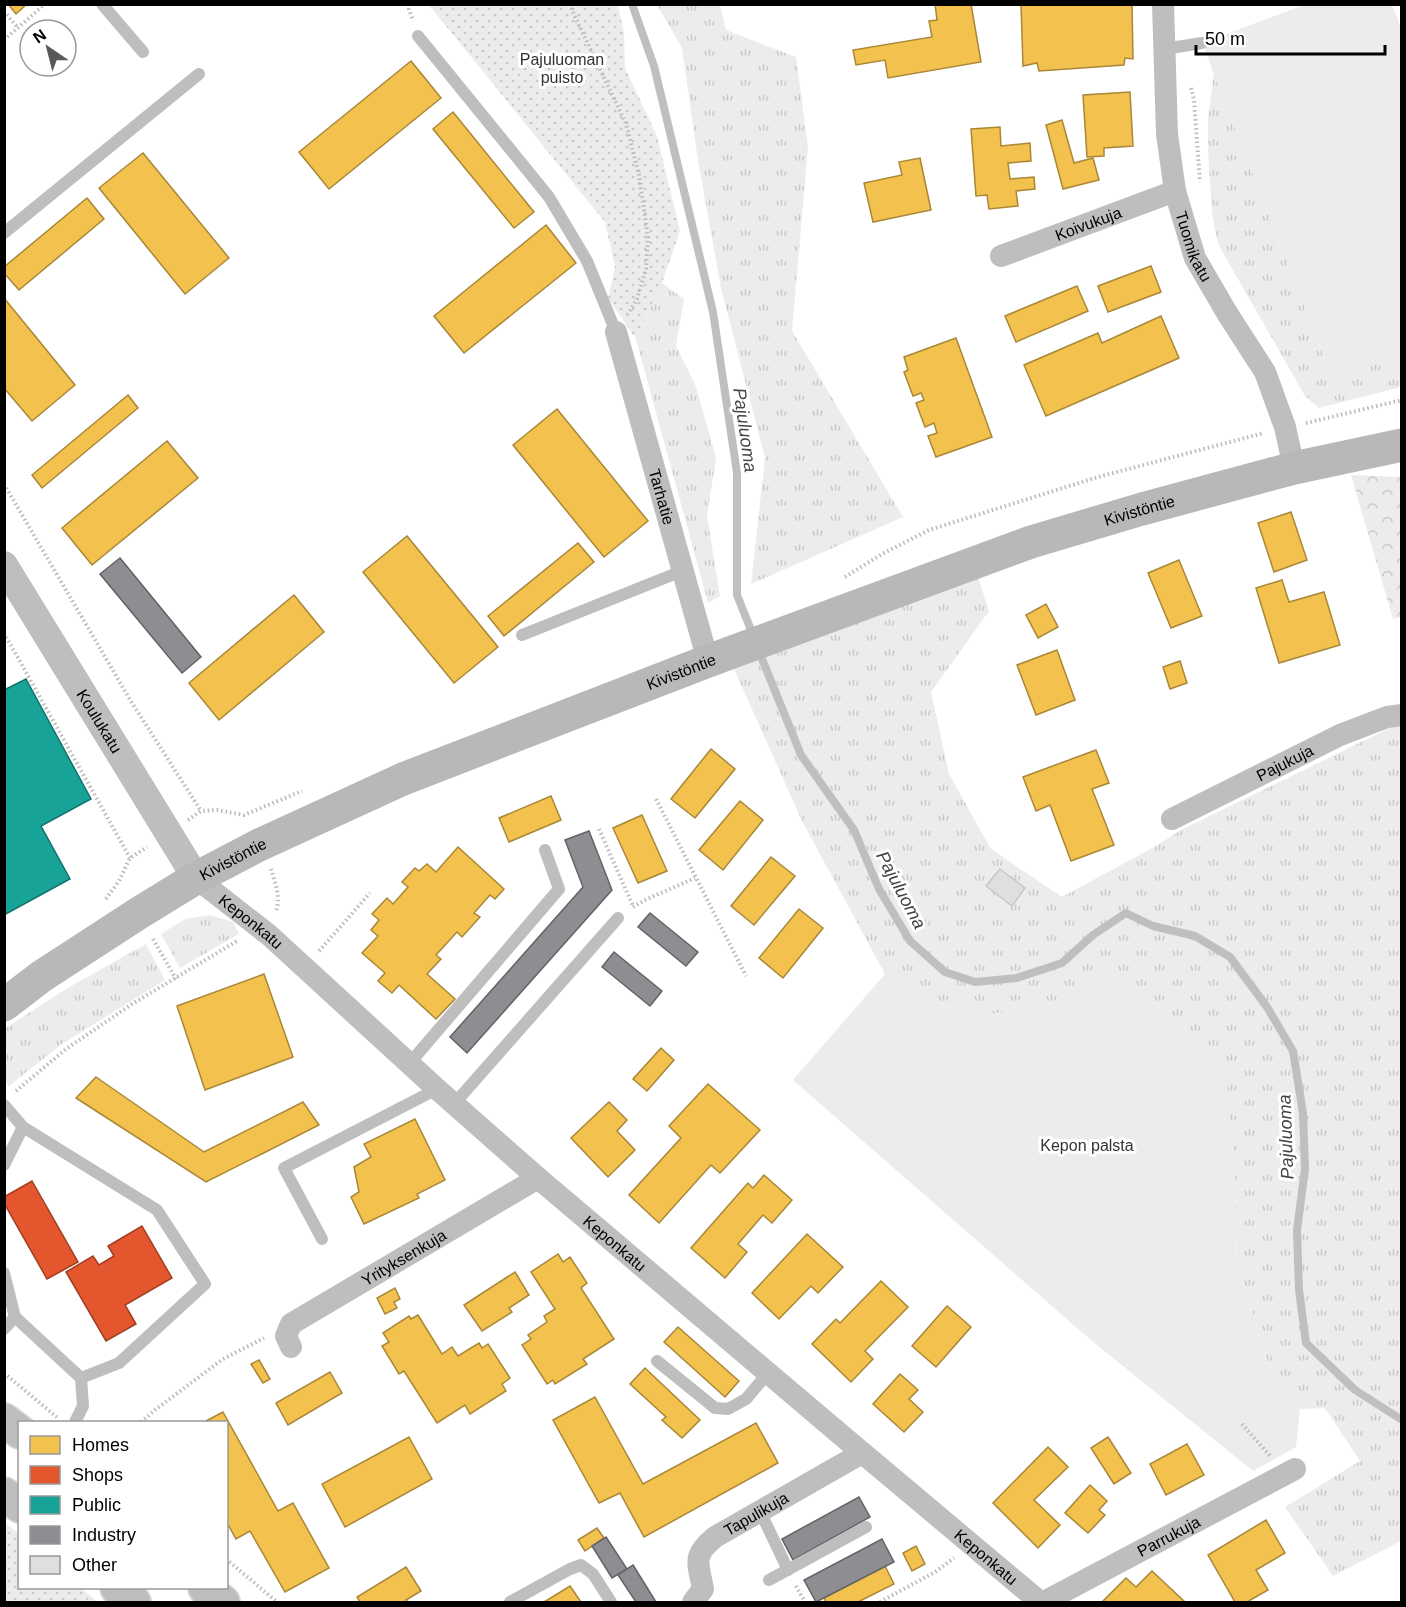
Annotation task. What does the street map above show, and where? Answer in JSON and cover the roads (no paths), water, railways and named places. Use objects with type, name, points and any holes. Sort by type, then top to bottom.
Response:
[{"type":"main road","name":"Kivistöntie","points":[[4,1005],[52,970],[196,878],[259,845],[403,779],[719,657],[1030,542],[1294,468],[1401,445]]},
{"type":"main road","points":[[4,1420],[18,1430]]},
{"type":"main road","points":[[4,1494],[18,1504]]},
{"type":"main road","points":[[119,1589],[134,1602]]},
{"type":"main road","points":[[208,1589],[224,1602]]},
{"type":"street","name":"Tuomikatu","points":[[1163,4],[1172,47],[1167,134],[1175,191],[1195,258],[1265,372],[1285,427],[1294,468]]},
{"type":"street","name":"Koivukuja","points":[[1001,256],[1175,191]]},
{"type":"street","name":"Tarhatie","points":[[616,332],[682,570],[719,657]]},
{"type":"street","name":"Koulukatu","points":[[4,564],[196,878]]},
{"type":"street","name":"Pajukuja","points":[[1172,819],[1340,735],[1387,717],[1401,715]]},
{"type":"street","name":"Keponkatu","points":[[196,878],[259,927],[305,967],[409,1064],[538,1178],[971,1545],[1042,1602]]},
{"type":"street","name":"Yrityksenkuja","points":[[291,1347],[286,1336],[291,1324],[538,1178]]},
{"type":"street","name":"Tapulikuja","points":[[693,1602],[703,1589],[698,1558],[703,1547],[715,1536],[862,1453]]},
{"type":"street","name":"Parrukuja","points":[[1042,1602],[1289,1472]]},
{"type":"lane","points":[[102,4],[143,52]]},
{"type":"lane","points":[[418,36],[549,197],[587,261],[616,332]]},
{"type":"lane","points":[[1172,47],[1202,43]]},
{"type":"lane","points":[[4,234],[199,74]]},
{"type":"lane","points":[[522,635],[682,570]]},
{"type":"lane","points":[[409,1064],[559,889],[545,850]]},
{"type":"lane","points":[[454,1104],[618,918]]},
{"type":"lane","points":[[322,1239],[284,1168],[437,1089]]},
{"type":"lane","points":[[4,1105],[23,1127],[157,1210],[205,1284],[119,1363],[81,1378]]},
{"type":"lane","points":[[4,1165],[23,1127]]},
{"type":"lane","points":[[4,1273],[15,1317],[81,1378],[83,1406],[76,1421]]},
{"type":"lane","points":[[4,1329],[15,1317]]},
{"type":"lane","points":[[657,1360],[715,1408],[728,1409],[746,1399],[768,1373]]},
{"type":"lane","points":[[759,1511],[788,1570]]},
{"type":"lane","points":[[769,1580],[866,1527]]},
{"type":"lane","points":[[510,1602],[581,1565],[593,1574],[611,1602]]},
{"type":"waterway","name":"Pajuluoma","points":[[632,4],[654,66],[713,312],[737,473],[737,595],[753,635]]},
{"type":"waterway","name":"Pajuluoma","points":[[758,649],[801,755],[854,830],[879,889],[910,941],[945,972],[975,982],[1017,978],[1062,963],[1093,935],[1126,913],[1153,926],[1195,936],[1230,957],[1267,1007],[1293,1051],[1303,1113],[1305,1169],[1297,1230],[1299,1290],[1306,1343],[1355,1390],[1402,1420]]},
{"type":"park label","name":"Pajuluoman puisto","points":[[562,68]]},
{"type":"park label","name":"Kepon palsta","points":[[1087,1145]]}]
